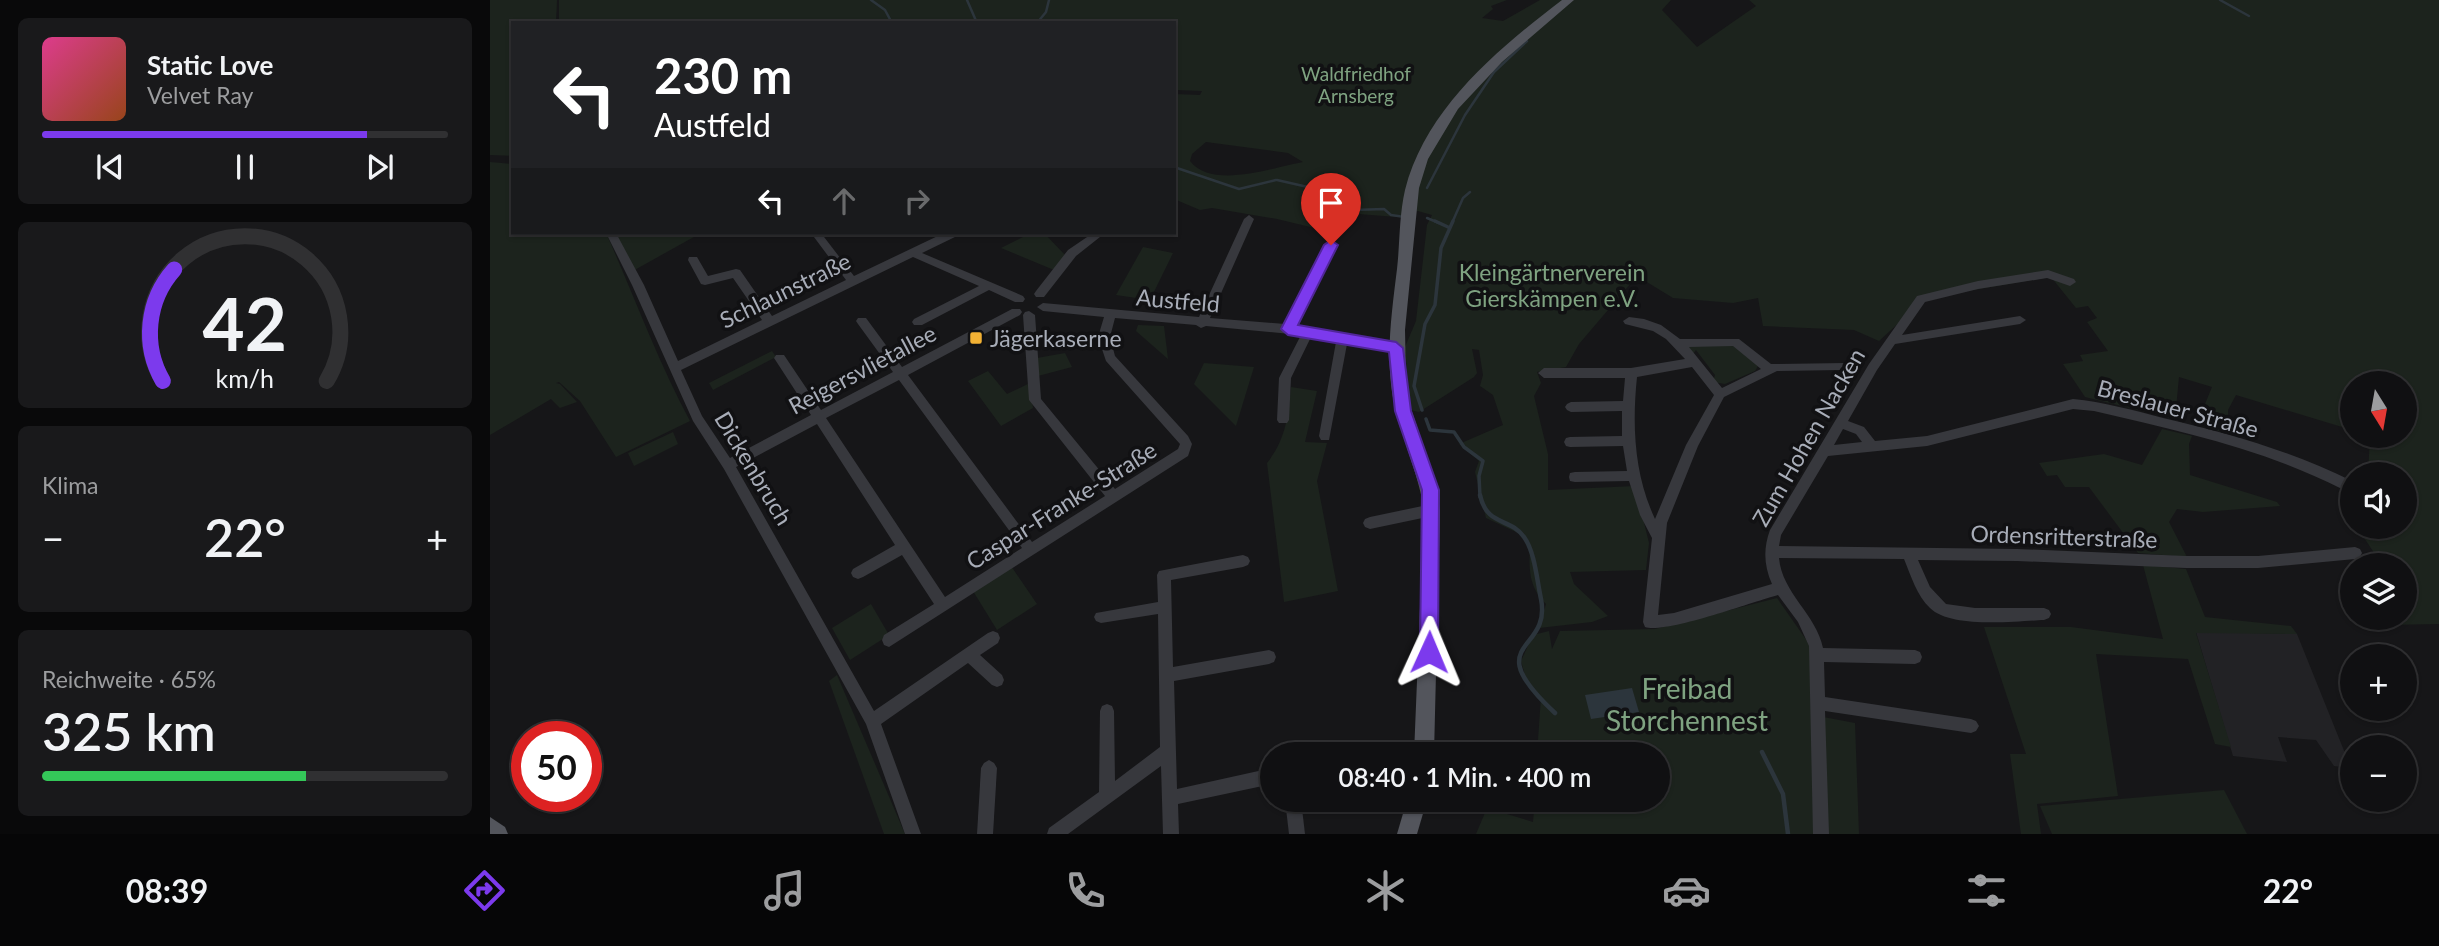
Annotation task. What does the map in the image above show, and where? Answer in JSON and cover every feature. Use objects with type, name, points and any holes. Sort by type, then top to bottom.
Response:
[{"type":"main road","points":[[1424,742],[1432,510],[1429,481],[1403,411],[1396,348],[1411,194],[1426,154],[1446,120],[1484,72],[1510,46],[1569,0]]},
{"type":"main road","points":[[1407,834],[1413,812]]},
{"type":"main road","points":[[490,827],[498,834]]},
{"type":"street","points":[[1201,324],[1249,219]]},
{"type":"street","name":"Dickenbruch","points":[[612,235],[696,418],[728,465],[872,721],[913,834]]},
{"type":"street","points":[[818,235],[852,281]]},
{"type":"street","name":"Schlaunstraße","points":[[674,368],[949,235]]},
{"type":"street","points":[[1044,307],[1045,300],[1040,295],[1072,253],[1097,235]]},
{"type":"street","points":[[1288,329],[1331,245]]},
{"type":"street","points":[[913,253],[986,287],[1021,309],[1035,400],[1113,496]]},
{"type":"street","points":[[693,260],[705,281],[736,273],[769,321]]},
{"type":"street","name":"Zum Hohen Nacken","points":[[1821,834],[1817,655],[1807,623],[1780,588],[1772,568],[1775,534],[1822,451],[1890,341],[1918,302],[1930,294],[2048,274],[2070,282]]},
{"type":"street","points":[[918,322],[986,287]]},
{"type":"street","name":"Reigersvlietallee","points":[[1021,309],[1027,294],[1040,295]]},
{"type":"street","name":"Austfeld","points":[[1044,307],[1201,324],[1288,329],[1396,348]]},
{"type":"street","name":"Reigersvlietallee","points":[[728,465],[1021,309],[1044,307]]},
{"type":"street","name":"Caspar-Franke-Straße","points":[[889,640],[1179,456],[1186,444],[1110,358],[1104,337],[1110,315]]},
{"type":"street","points":[[1890,341],[2020,320]]},
{"type":"street","points":[[862,321],[1030,549]]},
{"type":"street","points":[[1629,321],[1650,323],[1678,343],[1720,394]]},
{"type":"street","points":[[1283,420],[1285,378],[1308,332]]},
{"type":"street","points":[[1325,436],[1342,338]]},
{"type":"street","points":[[1678,343],[1735,342],[1769,369]]},
{"type":"street","points":[[780,358],[942,605]]},
{"type":"street","points":[[1544,373],[1631,373],[1693,362]]},
{"type":"street","points":[[1780,588],[1674,619],[1650,622],[1656,534],[1692,445],[1720,394],[1769,369],[1796,364],[1840,366]]},
{"type":"street","points":[[1631,373],[1627,441],[1634,476],[1656,534]]},
{"type":"street","name":"Breslauer Straße","points":[[1822,451],[1927,441],[2055,406],[2084,405],[2244,445],[2306,466],[2340,482]]},
{"type":"street","points":[[1571,407],[1627,406]]},
{"type":"street","points":[[1841,424],[1860,430],[1872,447]]},
{"type":"street","points":[[1570,442],[1627,441]]},
{"type":"street","points":[[1575,477],[1634,476]]},
{"type":"street","points":[[1370,523],[1432,510]]},
{"type":"street","points":[[858,573],[903,547]]},
{"type":"street","name":"Ordensritterstraße","points":[[1772,552],[2258,562],[2340,554]]},
{"type":"street","points":[[1908,553],[1925,589],[1940,608],[1960,613],[2045,614]]},
{"type":"street","points":[[1171,834],[1164,575],[1243,561]]},
{"type":"street","points":[[1101,617],[1164,607]]},
{"type":"street","points":[[872,721],[993,638]]},
{"type":"street","points":[[970,655],[997,680]]},
{"type":"street","points":[[1817,655],[1915,657]]},
{"type":"street","points":[[1167,675],[1269,657]]},
{"type":"street","points":[[1818,703],[1971,726]]},
{"type":"street","points":[[1107,712],[1107,797]]},
{"type":"street","points":[[1055,834],[1168,751]]},
{"type":"street","points":[[985,834],[989,768]]},
{"type":"street","points":[[1170,798],[1260,779]]},
{"type":"street","points":[[1294,812],[1297,834]]},
{"type":"shaded area","points":[[2196,632],[2297,634],[2340,741],[2340,767],[2334,766],[2316,740],[2278,737],[2287,762],[2233,756]]},
{"type":"shaded area","points":[[1632,688],[1639,712],[1591,719],[1585,695]]},
{"type":"green space","points":[[490,0],[557,0],[556,21],[511,21],[511,156],[490,155]]},
{"type":"green space","points":[[559,0],[1507,0],[1491,6],[1493,9],[1482,18],[1503,21],[1540,0],[1671,0],[1662,10],[1697,47],[1756,6],[1749,0],[2439,0],[2439,624],[2417,624],[2417,553],[2374,553],[2365,539],[2417,539],[2417,462],[2369,462],[2369,448],[2417,448],[2417,371],[2340,371],[2340,426],[2236,395],[2228,410],[2229,434],[2205,427],[2205,404],[2212,387],[2179,377],[2175,419],[2085,397],[2063,364],[2083,361],[2080,355],[2108,351],[2087,322],[2097,318],[2088,306],[2076,308],[2051,277],[1926,298],[1879,341],[1854,330],[1763,326],[1758,298],[1733,303],[1673,298],[1637,276],[1579,344],[1566,367],[1537,372],[1541,383],[1534,396],[1548,454],[1548,490],[1635,486],[1649,543],[1646,570],[1570,572],[1574,584],[1608,616],[1592,622],[1539,628],[1546,604],[1536,591],[1531,577],[1530,544],[1518,533],[1486,518],[1475,472],[1479,461],[1459,444],[1503,425],[1493,395],[1480,386],[1483,375],[1479,350],[1472,349],[1477,373],[1474,377],[1419,412],[1410,410],[1405,347],[1416,321],[1427,225],[1432,215],[1418,211],[1397,217],[1345,213],[1339,238],[1327,231],[1277,219],[1212,208],[1200,210],[1176,200],[1176,94],[1200,95],[1202,91],[1176,90],[1176,21],[559,21]],"holes":[[[1206,142],[1288,153],[1303,162],[1260,172],[1213,174],[1200,170],[1190,161],[1192,154]]]},
{"type":"green space","points":[[490,162],[511,164],[511,235],[607,235],[656,351],[690,421],[616,457],[580,401],[559,382],[556,383],[577,402],[560,408],[551,399],[490,435]]},
{"type":"green space","points":[[615,235],[697,235],[631,272]]},
{"type":"green space","points":[[1027,235],[1046,235],[1065,255],[1054,270],[1001,248]]},
{"type":"green space","points":[[1143,247],[1173,253],[1150,300],[1116,295]]},
{"type":"green space","points":[[1138,325],[1164,326],[1168,359],[1136,331]]},
{"type":"green space","points":[[1730,343],[1758,366],[1755,371],[1725,384],[1713,382],[1715,375],[1696,350],[1692,355],[1686,346]]},
{"type":"green space","points":[[772,351],[776,357],[713,390],[709,383]]},
{"type":"green space","points":[[1065,353],[1072,367],[1038,376],[1037,358]]},
{"type":"green space","points":[[1204,363],[1254,367],[1236,426],[1194,384]]},
{"type":"green space","points":[[988,371],[1007,394],[1030,383],[1033,408],[1001,426],[968,381]]},
{"type":"green space","points":[[1291,387],[1317,391],[1305,442],[1327,443],[1317,481],[1338,591],[1284,602],[1267,463],[1282,436]]},
{"type":"green space","points":[[2162,429],[2192,436],[2189,444],[2190,475],[2277,502],[2280,506],[2203,512],[2177,509],[2169,522],[2187,557],[2138,553],[2089,487],[2065,487],[2057,475],[2047,476],[2039,463],[2104,454],[2142,465]]},
{"type":"green space","points":[[673,432],[678,444],[634,466],[628,453]]},
{"type":"green space","points":[[2143,565],[2186,569],[2205,617],[2291,626],[2297,634],[2196,633],[2231,747],[2215,744],[2188,659],[2096,654],[2118,796],[2037,804],[2041,834],[2021,834],[2010,754],[2026,754],[1984,627],[2071,627],[2163,639]]},
{"type":"green space","points":[[1011,566],[1037,604],[997,630],[973,591]]},
{"type":"green space","name":"Freibad Storchennest","points":[[1777,598],[1812,648],[1818,716],[1855,723],[1859,834],[1476,834],[1485,812],[1500,812],[1533,822],[1534,812],[1670,812],[1670,742],[1538,742],[1541,697],[1527,682],[1521,661],[1533,635],[1549,631],[1552,649],[1560,631],[1655,629]]},
{"type":"green space","points":[[871,604],[889,635],[850,660],[832,628]]},
{"type":"green space","points":[[837,675],[905,834],[884,834],[829,681]]},
{"type":"green space","points":[[2224,790],[2247,834],[2052,834],[2040,806]]},
{"type":"waterway","points":[[871,0],[885,10],[891,21]]},
{"type":"waterway","points":[[967,0],[976,21]]},
{"type":"waterway","points":[[1039,21],[1046,12],[1049,0]]},
{"type":"waterway","points":[[2220,0],[2249,16]]},
{"type":"waterway","points":[[1427,188],[1465,115],[1494,72],[1527,41]]},
{"type":"waterway","points":[[1176,168],[1239,189],[1276,180]]},
{"type":"waterway","points":[[1277,180],[1343,195],[1354,210],[1384,209],[1391,215],[1405,217]]},
{"type":"waterway","points":[[1452,223],[1463,198],[1470,192]]},
{"type":"waterway","points":[[1427,218],[1439,223]]},
{"type":"waterway","points":[[1435,221],[1448,227]]},
{"type":"waterway","points":[[1422,410],[1414,386],[1425,324],[1435,305],[1441,248],[1453,221]]},
{"type":"waterway","points":[[1426,419],[1430,430],[1454,432],[1464,447],[1483,461],[1479,476],[1480,497]]},
{"type":"waterway","points":[[1480,495],[1488,512],[1518,531],[1531,550],[1542,617],[1519,659],[1521,672],[1532,689],[1555,713]]},
{"type":"waterway","points":[[1762,752],[1783,794],[1788,834]]},
{"type":"place","name":"Jägerkaserne","points":[[976,338]]},
{"type":"route","points":[[1331,245],[1288,329],[1396,348],[1399,390],[1406,424],[1426,471],[1430,490],[1432,510],[1429,652]]},
{"type":"park label","name":"Waldfriedhof Arnsberg","points":[[1356,84]]},
{"type":"park label","name":"Kleingärtnerverein Gierskämpen e.V.","points":[[1552,285]]}]
